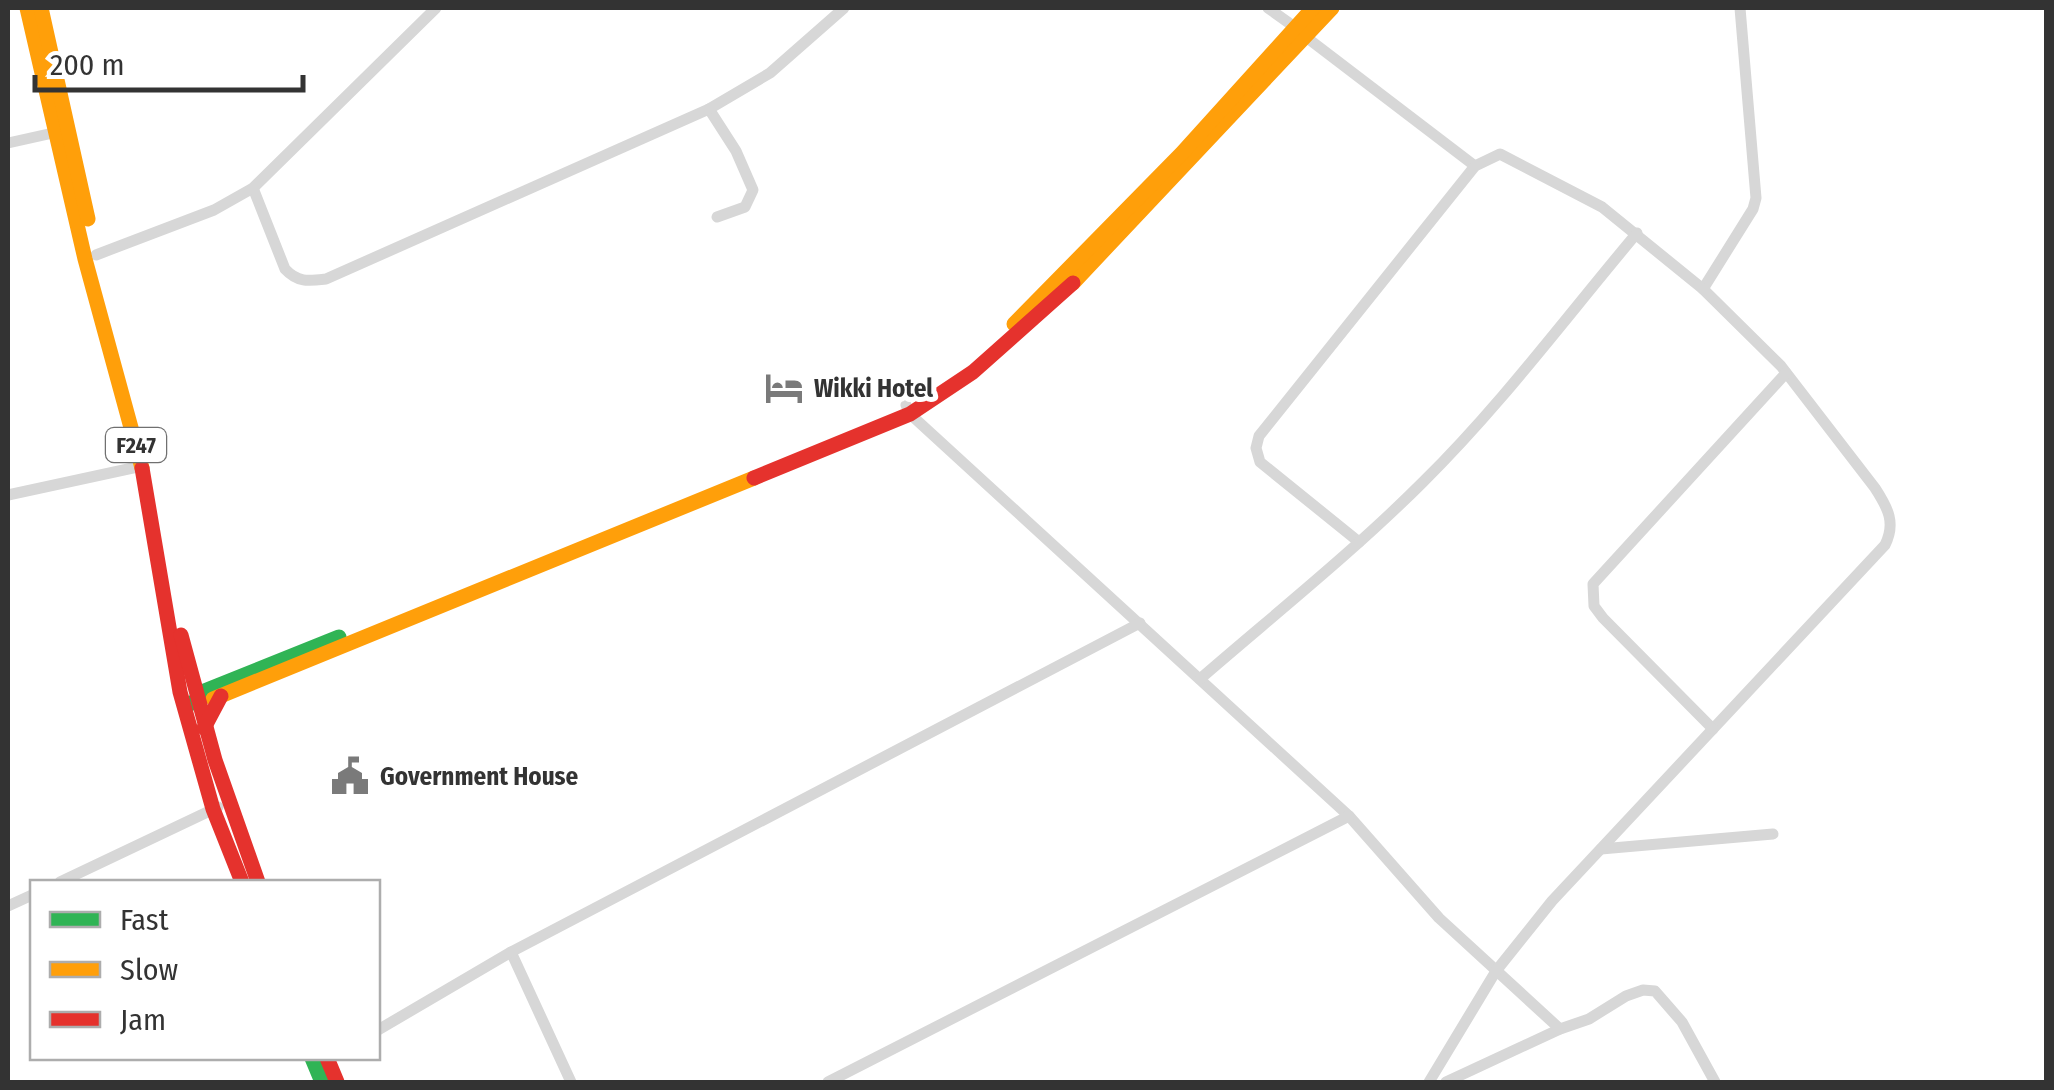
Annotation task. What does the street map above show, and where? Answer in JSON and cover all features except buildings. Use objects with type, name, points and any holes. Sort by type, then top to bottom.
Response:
[{"type":"main road","name":"F247","points":[[27,8],[96,254],[184,682],[195,699],[204,729],[241,880]]},
{"type":"main road","name":"F247","points":[[41,8],[85,258],[142,466],[184,682],[187,718],[220,806],[257,880]]},
{"type":"main road","points":[[1301,32],[1313,8]]},
{"type":"main road","points":[[187,718],[195,699],[206,702],[219,691],[908,410],[973,372],[1079,278],[1301,32],[1332,8]]},
{"type":"main road","points":[[184,682],[202,683],[219,691]]},
{"type":"main road","points":[[204,729],[219,691]]},
{"type":"street","points":[[96,254],[200,216],[254,188],[436,8]]},
{"type":"street","points":[[254,188],[285,269],[304,281],[326,279],[709,110],[770,74],[844,8]]},
{"type":"street","points":[[1268,8],[1476,166]]},
{"type":"street","points":[[1702,289],[1753,210],[1756,198],[1740,8]]},
{"type":"street","points":[[709,110],[736,151],[754,190],[745,206],[717,217]]},
{"type":"street","points":[[8,142],[62,131]]},
{"type":"street","points":[[1359,542],[1260,462],[1256,448],[1259,436],[1476,166],[1500,154],[1602,207],[1702,289],[1786,373],[1886,504],[1892,525],[1890,536],[1818,618],[1552,901],[1496,971],[1429,1082]]},
{"type":"street","points":[[1200,678],[1424,481],[1486,415],[1637,233]]},
{"type":"street","points":[[1713,729],[1602,618],[1594,606],[1594,584],[1786,373]]},
{"type":"street","points":[[908,410],[1349,816],[1439,918],[1560,1029]]},
{"type":"street","points":[[8,494],[142,466]]},
{"type":"street","points":[[380,1029],[510,952],[1140,623]]},
{"type":"street","points":[[64,880],[220,806]]},
{"type":"street","points":[[828,1082],[1349,816]]},
{"type":"street","points":[[1601,848],[1773,834]]},
{"type":"street","points":[[510,952],[570,1082]]},
{"type":"street","points":[[1446,1082],[1560,1029],[1589,1020],[1626,996],[1643,990],[1655,991],[1682,1022],[1715,1082]]},
{"type":"traffic: fast","points":[[193,703],[202,692],[339,637]]},
{"type":"traffic: fast","points":[[313,1060],[322,1082]]},
{"type":"traffic: slow","points":[[27,8],[85,259],[142,468]]},
{"type":"traffic: slow","points":[[41,8],[88,219]]},
{"type":"traffic: slow","points":[[1014,324],[1182,153],[1313,8]]},
{"type":"traffic: slow","points":[[1073,283],[1332,8]]},
{"type":"traffic: slow","points":[[213,699],[754,478]]},
{"type":"traffic: jam","points":[[754,478],[910,414],[973,372],[1073,283]]},
{"type":"traffic: jam","points":[[142,468],[180,692],[213,809],[241,880]]},
{"type":"traffic: jam","points":[[181,635],[215,760],[257,880]]},
{"type":"traffic: jam","points":[[204,728],[221,696]]},
{"type":"traffic: jam","points":[[328,1060],[337,1082]]},
{"type":"place","name":"Wikki Hotel","points":[[784,388]]},
{"type":"place","name":"Government House","points":[[350,776]]}]
